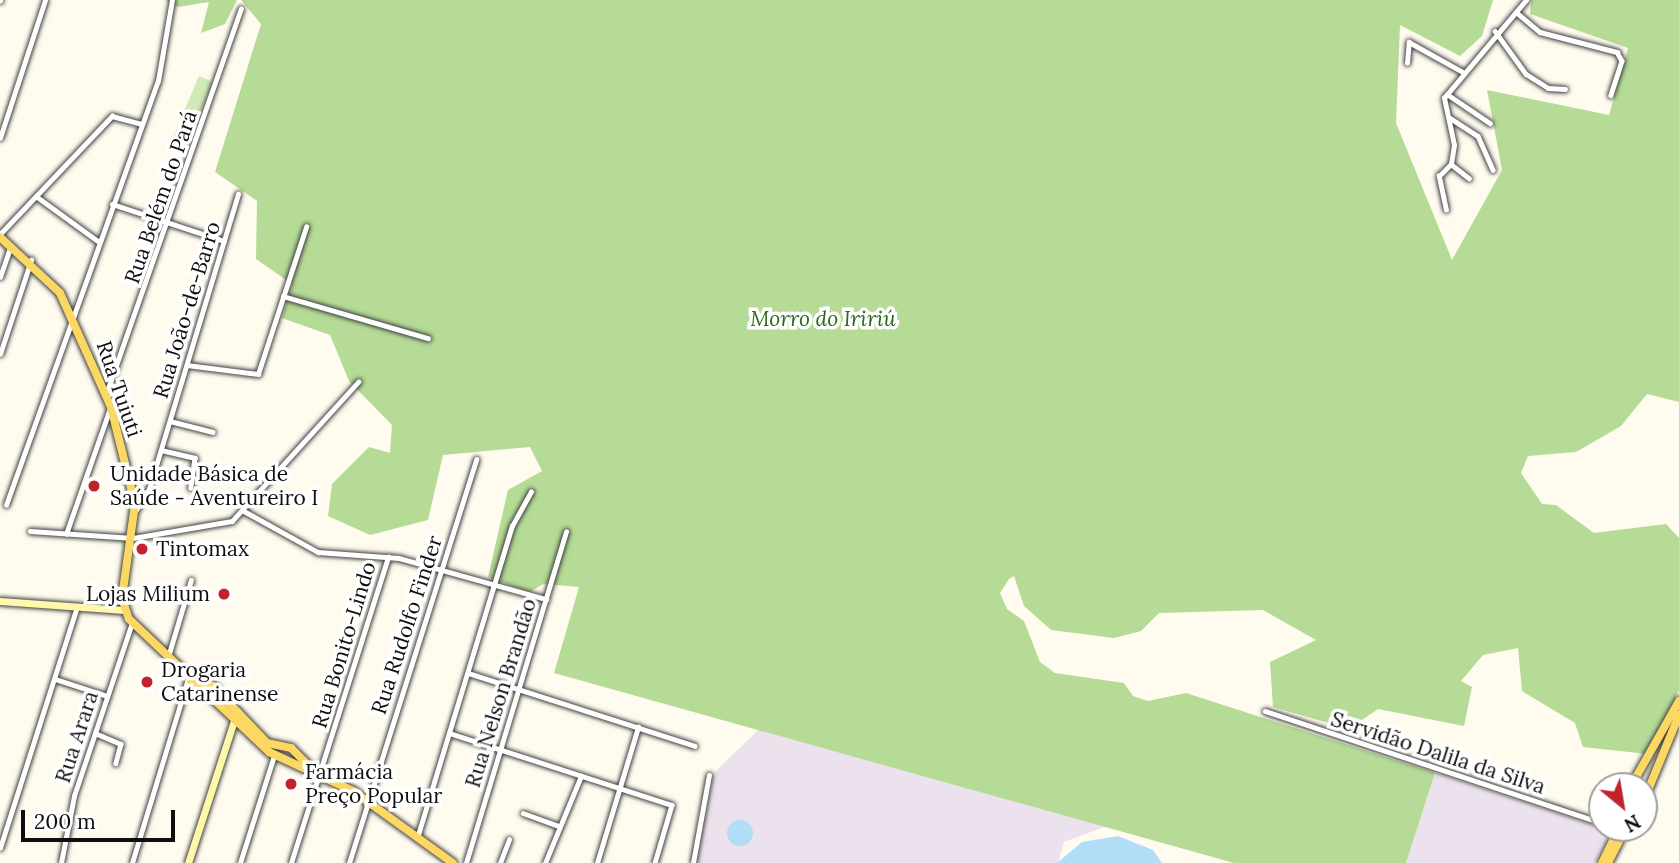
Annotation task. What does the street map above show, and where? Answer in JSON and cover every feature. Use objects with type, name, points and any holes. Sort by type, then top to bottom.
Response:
[{"type":"main road","name":"Rua Tuiuti","points":[[0,236],[31,260],[71,313],[111,407],[136,511],[124,610]]},
{"type":"main road","points":[[124,610],[132,622],[204,695],[274,756],[320,775],[368,801],[453,863]]},
{"type":"main road","points":[[190,680],[211,685],[267,743],[293,750],[320,775]]},
{"type":"main road","points":[[204,695],[211,685]]},
{"type":"main road","points":[[1639,772],[1679,701]]},
{"type":"main road","points":[[1654,772],[1679,715]]},
{"type":"main road","points":[[287,762],[293,750]]},
{"type":"main road","points":[[1602,863],[1615,842]]},
{"type":"main road","points":[[1613,860],[1619,842]]},
{"type":"street","points":[[0,138],[45,0]]},
{"type":"street","points":[[6,505],[71,313],[160,75],[172,0]]},
{"type":"street","points":[[1446,210],[1438,176],[1451,164],[1450,118],[1442,102],[1495,31],[1526,0]]},
{"type":"street","name":"Rua Belém do Pará","points":[[106,394],[169,223],[241,9]]},
{"type":"street","points":[[1516,12],[1540,32],[1618,52],[1622,61],[1611,95]]},
{"type":"street","points":[[1495,31],[1526,74],[1548,88],[1564,89]]},
{"type":"street","points":[[1407,63],[1409,42],[1463,72]]},
{"type":"street","points":[[1447,94],[1490,122]]},
{"type":"street","points":[[0,236],[112,116],[142,124]]},
{"type":"street","points":[[1450,118],[1478,136],[1493,170]]},
{"type":"street","points":[[1451,164],[1469,178]]},
{"type":"street","name":"Rua João-de-Barro","points":[[136,511],[161,450],[238,194]]},
{"type":"street","points":[[36,196],[98,241]]},
{"type":"street","points":[[112,204],[224,241]]},
{"type":"street","points":[[187,365],[258,374],[306,226]]},
{"type":"street","points":[[0,277],[11,245]]},
{"type":"street","points":[[0,354],[31,260]]},
{"type":"street","points":[[283,296],[428,338]]},
{"type":"street","points":[[30,531],[133,538],[216,526],[244,511],[358,382]]},
{"type":"street","points":[[66,534],[111,407]]},
{"type":"street","points":[[170,421],[213,432]]},
{"type":"street","points":[[161,450],[195,458],[191,488]]},
{"type":"street","name":"Rua Rudolfo Finder","points":[[349,863],[476,459]]},
{"type":"street","points":[[418,835],[514,520],[531,492]]},
{"type":"street","points":[[244,511],[318,552],[388,557],[546,599]]},
{"type":"street","name":"Rua Nelson Brandão","points":[[466,863],[566,532]]},
{"type":"street","name":"Rua Bonito-Lindo","points":[[291,863],[388,557]]},
{"type":"street","points":[[167,657],[179,635],[191,580]]},
{"type":"street","points":[[0,601],[124,610]]},
{"type":"street","points":[[0,848],[78,606]]},
{"type":"street","name":"Rua Arara","points":[[61,863],[95,733],[132,622]]},
{"type":"street","points":[[468,673],[695,746]]},
{"type":"street","points":[[55,679],[107,696]]},
{"type":"street","points":[[132,863],[190,680]]},
{"type":"street","name":"Servidão Dalila da Silva","points":[[1265,711],[1588,818]]},
{"type":"street","points":[[188,863],[234,721]]},
{"type":"street","points":[[597,863],[638,727]]},
{"type":"street","points":[[95,733],[121,744],[116,763]]},
{"type":"street","points":[[449,733],[671,805],[655,863]]},
{"type":"street","points":[[240,863],[274,756]]},
{"type":"street","points":[[693,863],[709,775]]},
{"type":"street","points":[[545,863],[581,776]]},
{"type":"street","points":[[523,813],[559,826]]},
{"type":"street","points":[[500,863],[509,840]]},
{"type":"shaded area","points":[[759,729],[1118,822],[1064,842],[1058,863],[696,863],[714,773]]},
{"type":"shaded area","points":[[1435,773],[1588,823],[1588,842],[1606,842],[1595,863],[1406,863]]},
{"type":"green space","points":[[165,0],[237,0],[225,24],[201,33],[209,2],[178,7]]},
{"type":"green space","name":"Morro do Iririú","points":[[241,0],[1493,0],[1482,36],[1460,56],[1400,25],[1396,123],[1452,260],[1502,170],[1487,90],[1609,115],[1628,48],[1530,14],[1531,0],[1679,0],[1679,402],[1647,394],[1621,426],[1576,452],[1528,456],[1521,473],[1542,504],[1556,505],[1594,533],[1666,524],[1679,538],[1679,690],[1647,754],[1583,747],[1575,723],[1522,691],[1518,648],[1483,655],[1461,681],[1472,687],[1464,726],[1378,709],[1349,729],[1273,707],[1270,662],[1316,640],[1263,610],[1159,613],[1141,631],[1114,638],[1051,630],[1024,606],[1014,576],[1009,579],[1000,593],[1007,609],[1024,621],[1040,662],[1055,673],[1124,683],[1133,696],[1148,701],[1186,693],[1435,773],[1406,863],[1234,863],[554,673],[579,587],[543,584],[530,592],[488,577],[508,490],[542,471],[530,447],[443,455],[428,520],[370,535],[328,516],[332,484],[369,447],[390,453],[392,425],[349,381],[330,335],[282,318],[292,284],[256,259],[257,201],[215,172],[261,24]]},
{"type":"green space","points":[[199,76],[213,82],[185,146],[172,140]]},
{"type":"water","points":[[740,820],[749,824],[753,833],[749,842],[740,846],[731,842],[727,833],[731,824]]},
{"type":"water","points":[[1118,836],[1153,850],[1162,863],[1057,863],[1082,842]]},
{"type":"place","name":"Unidade Básica de Saúde - Aventureiro I","points":[[94,486]]},
{"type":"place","name":"Tintomax","points":[[142,549]]},
{"type":"place","name":"Lojas Milium","points":[[224,594]]},
{"type":"place","name":"Drogaria Catarinense","points":[[147,682]]},
{"type":"place","name":"Farmácia Preço Popular","points":[[291,784]]}]
